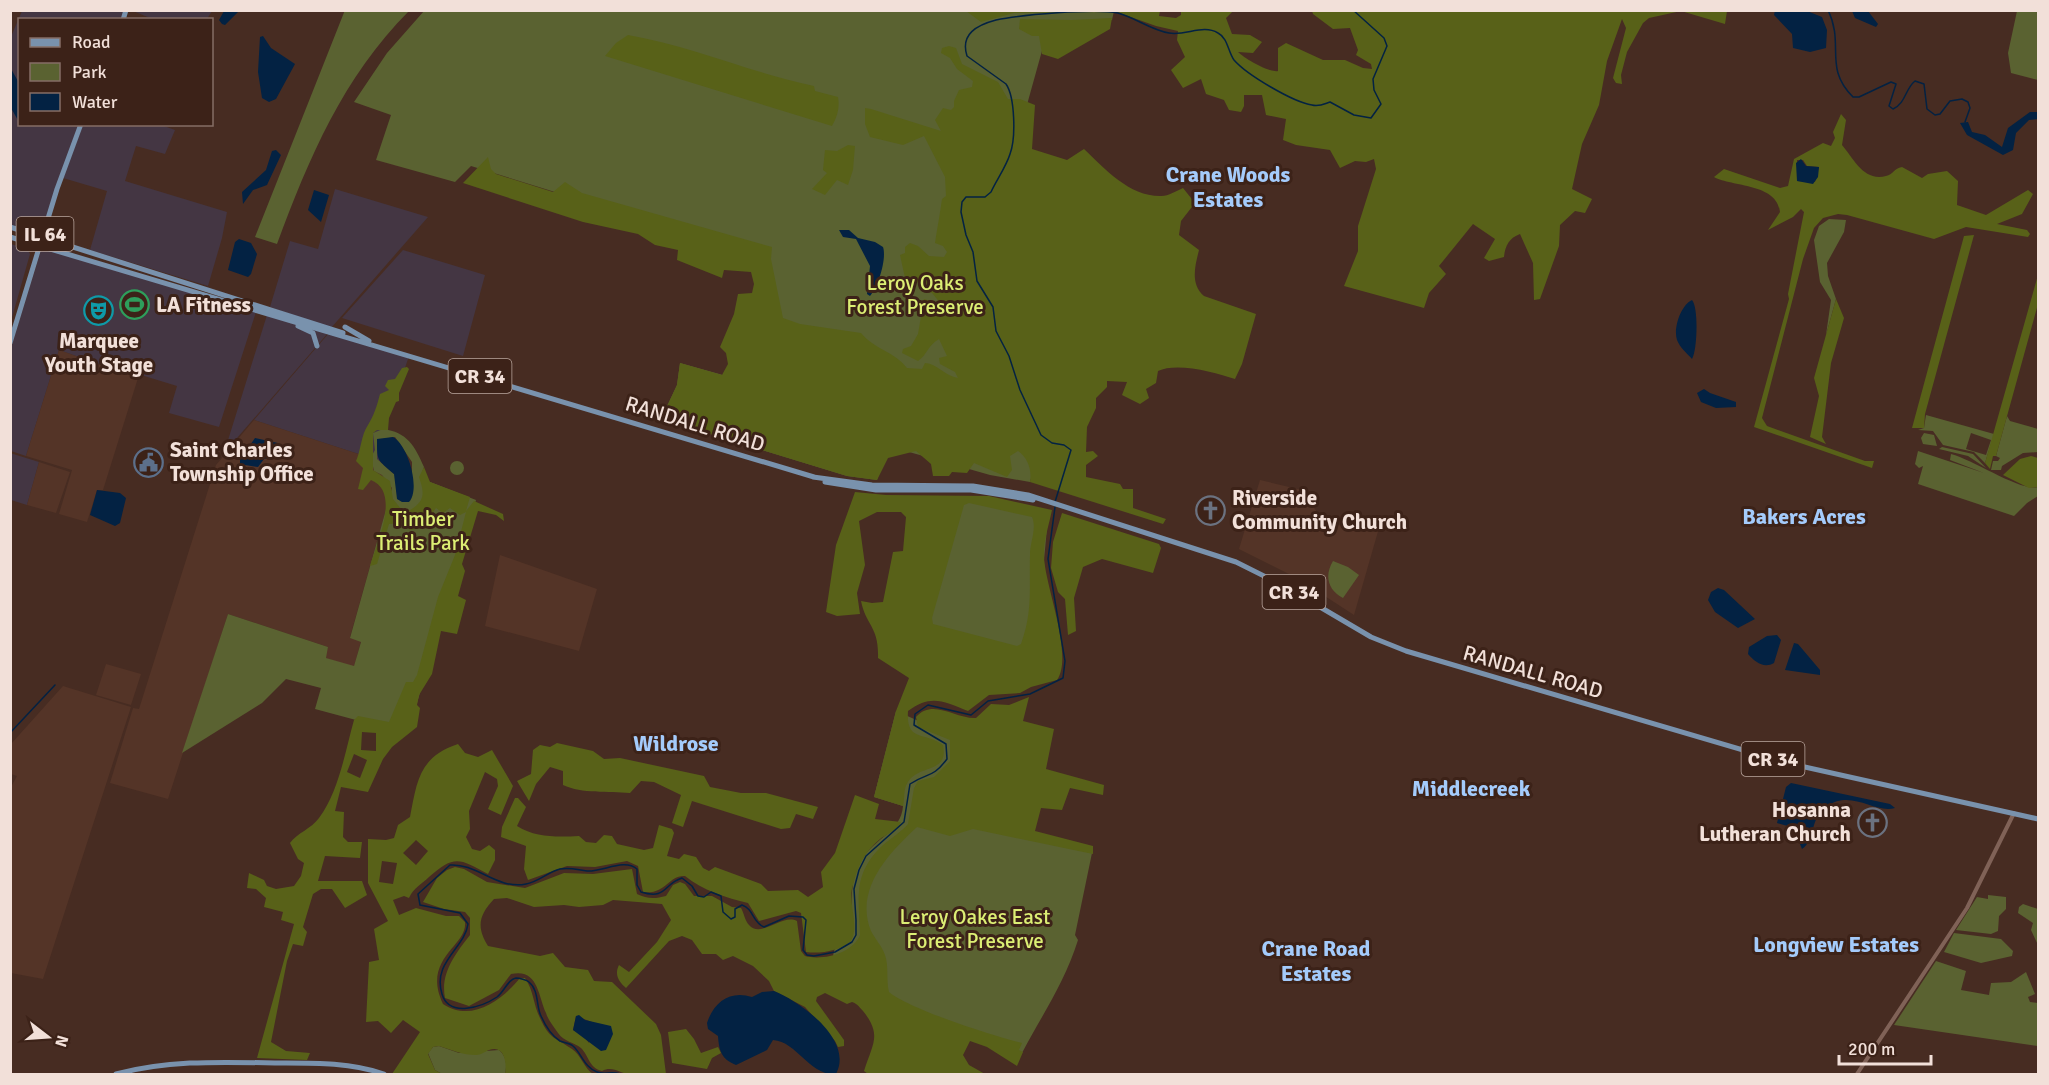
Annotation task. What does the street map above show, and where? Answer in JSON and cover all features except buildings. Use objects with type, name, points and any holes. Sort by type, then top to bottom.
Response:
[{"type":"main road","name":"IL 64","points":[[10,343],[42,246],[57,189],[80,126]]},
{"type":"main road","name":"CR 34","points":[[10,227],[369,340],[393,350]]},
{"type":"main road","name":"CR 34","points":[[10,237],[393,350]]},
{"type":"main road","points":[[277,317],[313,333],[317,346]]},
{"type":"main road","name":"CR 34","points":[[345,327],[369,340]]},
{"type":"main road","name":"RANDALL ROAD","points":[[393,350],[813,477],[862,489],[971,490],[1038,501],[1068,509],[1236,562],[1286,587],[1371,637],[1406,651],[1787,763],[2038,819]]},
{"type":"main road","points":[[1857,1074],[1967,908],[2014,813]]},
{"type":"main road","points":[[116,1074],[158,1065],[200,1061],[346,1066],[384,1074]]},
{"type":"shaded area","points":[[212,10],[208,18],[150,18],[133,11]]},
{"type":"shaded area","points":[[22,11],[124,11],[121,18],[19,18]]},
{"type":"shaded area","points":[[18,20],[18,126],[79,126],[42,235],[11,225],[10,39]]},
{"type":"shaded area","points":[[83,126],[164,126],[175,130],[165,154],[136,146],[125,181],[227,212],[208,286],[90,250],[107,191],[63,178]]},
{"type":"shaded area","points":[[335,189],[428,217],[331,328],[270,307],[290,241],[318,249]]},
{"type":"shaded area","points":[[11,244],[27,249],[30,254],[11,321]]},
{"type":"shaded area","points":[[42,247],[256,312],[219,427],[169,413],[177,386],[128,371],[127,374],[59,350],[26,456],[11,451],[11,348]]},
{"type":"shaded area","points":[[403,250],[485,275],[463,356],[342,318]]},
{"type":"shaded area","points":[[267,315],[328,333],[224,453]]},
{"type":"shaded area","points":[[329,333],[409,356],[380,442],[383,462],[254,420]]},
{"type":"shaded area","points":[[59,350],[138,378],[103,490],[97,490],[87,522],[59,514],[72,470],[26,456]]},
{"type":"shaded area","points":[[254,420],[383,462],[397,471],[350,637],[361,641],[354,667],[325,658],[328,647],[228,614],[168,799],[110,783],[133,708],[139,709],[216,465]]},
{"type":"shaded area","points":[[10,453],[39,462],[27,505],[11,500]]},
{"type":"shaded area","points":[[39,462],[70,472],[56,513],[27,505]]},
{"type":"shaded area","points":[[1260,480],[1302,490],[1321,518],[1337,525],[1379,528],[1354,615],[1297,578],[1239,549]]},
{"type":"shaded area","points":[[500,555],[597,589],[579,651],[485,626]]},
{"type":"shaded area","points":[[106,664],[141,674],[131,705],[96,695]]},
{"type":"shaded area","points":[[63,686],[131,707],[43,979],[11,973],[10,789],[17,776],[11,774],[11,744]]},
{"type":"green space","points":[[345,10],[409,11],[365,63],[330,120],[315,150],[277,244],[255,237]]},
{"type":"green space","name":"Leroy Oaks Forest Preserve","points":[[424,11],[1114,11],[1112,20],[1050,22],[1008,173],[1068,346],[1030,482],[990,475],[888,446],[877,480],[847,476],[661,419],[677,385],[680,363],[730,377],[765,257],[471,166],[455,182],[376,160],[391,115],[354,102],[387,53]]},
{"type":"green space","points":[[966,11],[1114,11],[1014,13],[981,22]]},
{"type":"green space","points":[[1114,11],[1160,11],[1159,16],[1176,18],[1181,15],[1181,11],[1233,11],[1226,18],[1232,34],[1250,35],[1262,42],[1253,53],[1238,52],[1258,65],[1278,71],[1278,48],[1286,43],[1323,60],[1345,60],[1363,68],[1372,69],[1371,64],[1356,55],[1358,50],[1350,28],[1333,29],[1312,11],[1681,11],[1649,18],[1643,23],[1627,52],[1621,75],[1622,84],[1616,83],[1613,78],[1626,28],[1622,19],[1607,61],[1599,105],[1582,144],[1572,189],[1592,199],[1585,213],[1575,211],[1560,225],[1559,246],[1540,299],[1534,300],[1533,263],[1520,234],[1508,243],[1504,257],[1489,261],[1484,258],[1495,239],[1473,224],[1439,266],[1446,274],[1429,293],[1424,308],[1344,286],[1358,251],[1358,226],[1376,169],[1374,159],[1366,162],[1355,161],[1340,168],[1330,150],[1296,145],[1283,140],[1286,119],[1266,115],[1262,95],[1244,95],[1244,106],[1241,112],[1229,110],[1224,100],[1206,94],[1201,79],[1183,88],[1171,70],[1185,57],[1177,40],[1178,31]]},
{"type":"green space","points":[[1681,11],[1727,11],[1725,24]]},
{"type":"green space","points":[[2017,11],[2038,11],[2038,80],[2011,73],[2008,53]]},
{"type":"green space","points":[[1112,18],[1110,29],[1058,59],[1042,54],[1039,36],[1032,36],[1019,29],[1020,19]]},
{"type":"green space","points":[[628,35],[675,46],[814,86],[815,91],[838,97],[835,119],[832,126],[605,56],[616,43]]},
{"type":"green space","points":[[949,46],[956,48],[962,64],[998,82],[1008,99],[1020,99],[1035,105],[1032,149],[1067,160],[1084,149],[1118,180],[1149,195],[1166,196],[1183,188],[1195,203],[1181,221],[1179,235],[1199,250],[1195,274],[1197,286],[1204,296],[1256,314],[1242,364],[1235,379],[1196,369],[1166,368],[1158,371],[1156,383],[1146,389],[1149,398],[1140,404],[1122,395],[1127,382],[1107,381],[1107,387],[1096,398],[1096,408],[1087,427],[1086,452],[1093,451],[1098,456],[1086,465],[1086,477],[1120,484],[1123,489],[1133,489],[1133,508],[1166,519],[1163,524],[1030,482],[1028,465],[1018,451],[1010,456],[1012,470],[1007,477],[974,463],[967,473],[952,472],[949,476],[933,476],[931,464],[916,451],[888,458],[877,480],[847,476],[661,419],[677,385],[680,363],[722,375],[728,364],[726,353],[720,347],[734,314],[738,294],[752,293],[754,284],[751,272],[724,270],[722,278],[677,260],[678,250],[655,245],[638,234],[583,222],[463,183],[488,157],[491,169],[496,174],[553,192],[565,182],[582,193],[772,247],[771,259],[783,318],[800,324],[861,333],[872,343],[897,358],[907,368],[922,369],[925,363],[958,378],[955,372],[940,364],[939,358],[947,356],[939,339],[918,361],[902,353],[903,349],[911,346],[918,334],[924,299],[941,304],[932,293],[924,291],[925,285],[905,278],[900,255],[905,253],[905,247],[910,243],[918,246],[929,256],[944,257],[947,252],[943,246],[935,243],[942,199],[946,196],[945,177],[924,136],[903,145],[870,137],[865,124],[865,108],[941,131],[935,120],[943,108],[951,110],[954,107],[959,90],[972,87],[973,81],[957,69],[950,58],[941,53],[942,48]]},
{"type":"green space","points":[[1841,114],[1846,120],[1842,145],[1855,163],[1866,173],[1878,177],[1886,176],[1902,167],[1922,178],[1928,174],[1947,171],[1958,181],[1957,205],[1986,215],[2028,190],[2033,194],[2022,214],[1997,224],[2027,230],[2030,234],[2028,237],[1966,227],[1934,239],[1838,214],[1823,218],[1814,228],[1803,259],[1762,418],[1767,426],[1865,461],[1874,461],[1872,468],[1754,427],[1789,299],[1788,294],[1804,212],[1801,209],[1793,217],[1768,230],[1780,212],[1771,196],[1753,187],[1714,177],[1724,169],[1780,188],[1788,186],[1794,159],[1823,143],[1831,146],[1835,138],[1833,132]],"holes":[[[1797,160],[1803,160],[1807,166],[1819,167],[1815,182],[1797,181]]]},
{"type":"green space","points":[[848,145],[855,146],[853,170],[848,185],[837,180],[825,195],[812,189],[827,173],[823,170],[825,150],[837,151]]},
{"type":"green space","points":[[1829,219],[1846,220],[1844,232],[1827,263],[1828,276],[1836,299],[1826,335],[1831,300],[1820,282],[1814,240],[1819,226]]},
{"type":"green space","points":[[1974,235],[1925,414],[1924,428],[1912,428],[1964,236]]},
{"type":"green space","points":[[2038,275],[2038,304],[1996,456],[1993,456],[1990,469],[1985,463]]},
{"type":"green space","points":[[1836,299],[1844,318],[1831,363],[1822,437],[1826,444],[1810,437],[1819,396],[1814,378]]},
{"type":"green space","points":[[402,368],[409,369],[399,393],[399,401],[396,402],[389,418],[388,430],[377,430],[373,433],[373,470],[390,481],[393,499],[402,510],[410,510],[421,500],[423,492],[419,477],[424,467],[430,482],[470,497],[466,511],[474,501],[503,514],[504,521],[496,515],[478,511],[462,564],[465,571],[458,596],[466,600],[457,634],[441,631],[432,674],[419,695],[417,705],[420,708],[417,727],[392,747],[383,759],[368,792],[341,787],[335,811],[344,812],[343,837],[348,842],[362,842],[360,858],[325,856],[318,881],[362,881],[367,895],[345,908],[332,889],[321,889],[313,894],[303,927],[307,932],[303,946],[293,944],[287,961],[271,1042],[286,1051],[310,1053],[307,1060],[257,1058],[294,924],[281,920],[283,912],[264,907],[266,898],[256,889],[247,888],[249,873],[264,880],[267,886],[276,889],[294,886],[301,876],[304,863],[298,859],[290,843],[316,822],[332,796],[354,720],[358,716],[389,722],[406,682],[413,682],[417,675],[438,597],[455,555],[466,512],[460,515],[450,508],[443,513],[436,508],[431,515],[428,514],[427,521],[422,528],[410,530],[403,523],[389,524],[377,564],[370,566],[381,532],[386,506],[380,486],[371,480],[363,490],[358,489],[363,468],[356,461],[364,433],[374,414],[380,394],[389,390],[385,386],[388,380],[395,379]],"holes":[[[362,732],[376,733],[376,751],[361,750]],[[354,754],[367,760],[360,778],[347,772]]]},
{"type":"green space","points":[[1926,415],[1994,434],[1985,463],[1974,452],[1943,445],[1933,431],[1918,430],[1924,428]],"holes":[[[1971,433],[1991,440],[1986,455],[1966,449]]]},
{"type":"green space","points":[[2007,416],[2010,421],[2038,429],[2038,452],[2023,453],[2002,466],[2001,470],[1991,470],[1993,461],[1998,461],[2000,458],[1996,456]]},
{"type":"green space","name":"Timber Trails Park","points":[[383,429],[398,433],[409,441],[424,467],[420,478],[476,500],[408,734],[315,709],[321,688],[286,679],[262,703],[182,753],[228,614],[328,647],[326,658],[354,666],[361,642],[350,638],[392,488],[382,475],[374,471],[371,457],[375,450],[373,433]],"holes":[[[395,437],[412,462],[412,475],[394,474],[377,459],[377,440]]]},
{"type":"green space","points":[[1924,433],[1934,435],[1937,446],[1923,444],[1921,438]]},
{"type":"green space","points":[[1942,447],[1973,454],[1986,468],[1968,456],[1939,449]]},
{"type":"green space","points":[[1918,451],[1984,473],[1950,460],[1951,454],[1961,457],[2020,485],[2038,487],[2038,496],[2014,516],[1918,484],[1923,466],[1919,468],[1915,464]]},
{"type":"green space","points":[[2031,456],[2038,458],[2038,487],[2029,488],[2003,475],[2020,459]]},
{"type":"green space","points":[[454,461],[460,461],[464,468],[460,475],[454,475],[450,471],[450,465]]},
{"type":"green space","points":[[855,492],[886,495],[989,496],[1052,510],[1045,539],[1044,557],[1061,638],[1061,669],[1057,680],[1031,687],[1020,693],[989,695],[968,711],[951,704],[930,701],[908,711],[908,721],[913,732],[943,745],[944,754],[937,765],[913,776],[908,782],[903,806],[874,797],[896,711],[909,678],[878,658],[874,632],[861,601],[883,602],[893,552],[903,551],[906,517],[901,512],[877,512],[859,521],[865,565],[857,593],[860,614],[837,616],[826,612],[836,545]],"holes":[[[969,503],[1032,517],[1034,526],[1030,554],[1029,610],[1021,644],[1017,646],[933,624],[932,618],[964,505]]]},
{"type":"green space","points":[[962,500],[984,502],[1048,518],[1044,560],[1045,579],[1062,664],[925,625]]},
{"type":"green space","points":[[1062,513],[1159,544],[1161,548],[1153,573],[1102,559],[1083,567],[1074,598],[1076,631],[1068,635],[1065,599],[1058,592],[1051,568],[1053,542]]},
{"type":"green space","points":[[1333,561],[1348,567],[1359,575],[1343,598],[1334,591],[1329,582],[1328,577]]},
{"type":"green space","points":[[1029,697],[1023,721],[1054,729],[1046,769],[1104,785],[1103,795],[1070,788],[1062,810],[1041,808],[1035,831],[1093,846],[1093,854],[973,829],[950,836],[917,827],[896,848],[877,873],[867,901],[867,916],[871,931],[885,955],[889,992],[932,1014],[1022,1043],[1019,1050],[1023,1052],[1017,1066],[987,1047],[970,1041],[963,1055],[969,1065],[985,1074],[868,1074],[864,1071],[873,1046],[874,1033],[869,1019],[857,1005],[852,1002],[847,1004],[825,993],[817,997],[816,1001],[844,1040],[844,1046],[838,1047],[805,1007],[774,991],[769,981],[753,966],[733,956],[723,960],[716,954],[702,954],[692,940],[682,936],[669,941],[626,988],[618,978],[619,965],[629,972],[657,942],[671,920],[662,904],[613,900],[603,905],[534,907],[507,898],[494,899],[482,916],[481,927],[488,946],[540,956],[553,953],[565,967],[588,970],[594,981],[612,982],[656,1024],[661,1035],[666,1074],[626,1074],[613,1069],[602,1071],[594,1067],[581,1048],[558,1033],[547,1016],[536,984],[527,975],[511,974],[499,990],[469,1006],[445,998],[447,972],[470,935],[470,918],[465,912],[444,909],[423,902],[437,878],[455,867],[464,869],[487,882],[525,888],[564,873],[593,874],[632,869],[637,894],[641,896],[658,898],[666,896],[673,885],[680,882],[685,884],[694,896],[712,896],[732,907],[741,908],[748,923],[754,929],[766,928],[785,920],[797,921],[801,951],[805,956],[828,956],[844,951],[851,947],[860,935],[859,898],[866,866],[883,845],[908,824],[914,788],[918,781],[934,777],[950,761],[950,740],[918,727],[916,717],[930,709],[937,709],[976,718],[991,704],[1009,705]],"holes":[[[576,1016],[592,1022],[589,1043],[583,1035],[573,1030]]]},
{"type":"green space","name":"Leroy Oakes East Forest Preserve","points":[[896,711],[962,740],[936,820],[1092,853],[1075,935],[1078,940],[1073,955],[1060,984],[1022,1053],[827,978],[835,948],[853,932],[852,894],[858,867],[867,852],[893,829],[901,815],[903,806],[874,797]]},
{"type":"green space","points":[[557,743],[593,751],[604,759],[620,758],[704,776],[710,787],[741,793],[766,793],[818,807],[813,819],[796,814],[790,828],[781,829],[692,801],[683,827],[672,823],[681,795],[654,782],[641,781],[630,793],[578,790],[563,785],[563,771],[550,767],[536,784],[529,801],[517,781],[531,774],[533,750],[540,745],[550,747]]},
{"type":"green space","points":[[458,744],[465,753],[478,757],[492,750],[513,786],[501,815],[488,809],[498,786],[497,779],[485,772],[469,811],[470,829],[466,837],[472,849],[480,851],[489,845],[495,850],[495,860],[488,874],[463,862],[451,862],[445,865],[415,889],[409,898],[404,896],[393,900],[399,915],[416,908],[446,916],[459,916],[465,922],[464,931],[441,964],[438,975],[438,988],[443,1004],[454,1009],[475,1010],[495,1001],[520,978],[525,978],[547,1030],[575,1052],[593,1074],[505,1074],[504,1056],[499,1050],[494,1049],[471,1055],[439,1046],[433,1047],[428,1054],[435,1070],[442,1074],[392,1074],[420,1032],[403,1020],[391,1033],[378,1021],[366,1022],[369,962],[379,960],[374,929],[388,921],[368,883],[368,839],[394,838],[398,825],[410,817],[422,772],[435,756]],"holes":[[[416,840],[428,851],[416,865],[403,853]],[[382,861],[397,863],[393,884],[379,882]]]},
{"type":"green space","points":[[855,795],[879,804],[875,819],[901,822],[874,844],[859,866],[851,899],[854,928],[851,941],[836,949],[817,953],[806,952],[801,913],[796,911],[759,921],[748,903],[715,893],[685,876],[674,878],[657,891],[643,892],[638,866],[627,861],[595,867],[567,866],[528,880],[524,869],[526,846],[501,837],[502,827],[515,798],[518,798],[526,807],[517,826],[539,835],[579,836],[586,842],[596,843],[604,835],[612,836],[617,844],[644,850],[653,848],[659,825],[672,829],[674,833],[667,856],[679,859],[684,854],[696,857],[703,868],[709,871],[715,867],[761,884],[768,891],[798,890],[808,897],[823,887],[821,872],[835,853]]},
{"type":"green space","points":[[1988,895],[2006,897],[2006,909],[1999,916],[1998,931],[1991,934],[1956,930],[1977,897],[1988,899]]},
{"type":"green space","points":[[2023,904],[2038,909],[2038,945],[2031,930],[2033,923],[2018,913],[2019,907]]},
{"type":"green space","points":[[1954,933],[2001,939],[2013,951],[2012,956],[1981,963],[1944,952]]},
{"type":"green space","points":[[1936,961],[1966,971],[1961,990],[1989,995],[1991,983],[2011,982],[2026,972],[2035,994],[2028,997],[2030,1002],[2038,1003],[2038,1046],[1894,1025]]},
{"type":"green space","points":[[686,1029],[701,1053],[718,1047],[721,1053],[712,1058],[707,1069],[672,1063],[668,1032]]},
{"type":"green space","points":[[439,1046],[459,1053],[499,1050],[506,1061],[505,1074],[442,1074],[435,1070],[428,1053],[433,1047]]},
{"type":"water","points":[[224,10],[239,11],[225,25],[219,20]]},
{"type":"water","points":[[1775,10],[1807,11],[1822,17],[1827,30],[1826,48],[1810,52],[1793,48],[1792,34],[1774,15]]},
{"type":"water","points":[[1852,11],[1868,11],[1878,24],[1876,27],[1855,18]]},
{"type":"water","points":[[263,36],[271,48],[295,64],[276,99],[269,102],[262,98],[258,72],[260,37]]},
{"type":"water","points":[[10,67],[18,81],[18,120],[11,108]]},
{"type":"water","points":[[2030,112],[2038,112],[2038,119],[2029,120],[2016,133],[2013,150],[2003,155],[1967,135],[1960,123],[1968,122],[1972,132],[1985,135],[2002,147],[2008,128]]},
{"type":"water","points":[[276,150],[281,155],[267,185],[253,190],[243,204],[242,192],[266,170],[272,151]]},
{"type":"water","points":[[1801,159],[1806,166],[1819,167],[1818,177],[1813,184],[1797,181],[1796,163]]},
{"type":"water","points":[[314,190],[329,195],[321,222],[308,210]]},
{"type":"water","points":[[839,230],[849,230],[858,238],[875,242],[883,247],[884,258],[881,273],[870,296],[867,294],[870,266],[856,239],[843,237]]},
{"type":"water","points":[[239,239],[251,243],[257,254],[248,277],[228,270],[235,242]]},
{"type":"water","points":[[1692,300],[1696,312],[1696,330],[1692,359],[1680,346],[1676,335],[1681,312]]},
{"type":"water","points":[[1704,389],[1736,402],[1736,407],[1716,408],[1701,402],[1697,393]]},
{"type":"water","points":[[393,437],[404,449],[411,468],[414,487],[409,502],[397,499],[394,474],[378,456],[377,439]]},
{"type":"water","points":[[255,438],[281,445],[276,456],[264,459],[258,467],[245,465],[240,473],[240,453],[246,451]]},
{"type":"water","points":[[97,490],[120,493],[126,498],[120,523],[115,526],[90,515]]},
{"type":"water","points":[[1718,588],[1724,590],[1755,619],[1738,628],[1715,612],[1708,600],[1711,592]]},
{"type":"water","points":[[1777,635],[1781,640],[1774,663],[1760,664],[1748,654],[1749,647],[1767,636]]},
{"type":"water","points":[[1794,643],[1798,644],[1820,670],[1820,675],[1785,670]]},
{"type":"water","points":[[1791,783],[1890,804],[1895,808],[1879,808],[1854,801],[1836,801],[1821,811],[1809,840],[1802,849],[1801,830],[1777,823],[1786,787]]},
{"type":"water","points":[[774,991],[810,1013],[831,1036],[838,1048],[840,1061],[836,1074],[818,1070],[790,1046],[773,1040],[767,1050],[736,1065],[724,1057],[720,1050],[718,1036],[708,1029],[707,1023],[714,1009],[730,996],[752,997],[762,992]]},
{"type":"water","points":[[579,1015],[585,1020],[611,1026],[613,1034],[606,1050],[601,1051],[573,1030],[576,1016]]},
{"type":"waterway","points":[[1055,502],[1071,450],[1064,445],[1052,443],[1041,435],[1020,390],[1009,356],[996,331],[993,307],[977,281],[973,252],[966,235],[961,212],[962,202],[966,197],[985,197],[991,192],[1008,159],[1014,128],[1009,90],[1006,84],[967,56],[965,48],[968,36],[982,25],[996,20],[1039,14],[1093,11],[1118,13],[1169,33],[1212,31],[1224,38],[1232,57],[1240,66],[1271,87],[1304,103],[1317,106],[1330,102],[1354,115],[1371,118],[1381,104],[1374,90],[1373,79],[1387,46],[1384,38],[1353,10]]},
{"type":"waterway","points":[[1828,10],[1835,34],[1836,66],[1844,86],[1853,97],[1859,97],[1891,82],[1896,84],[1889,106],[1893,109],[1901,103],[1915,81],[1924,84],[1927,109],[1935,115],[1940,114],[1950,101],[1962,99],[1968,102],[1970,108],[1965,122]]},
{"type":"waterway","points":[[620,1074],[600,1073],[593,1070],[573,1046],[554,1036],[539,1012],[536,994],[532,985],[527,981],[513,979],[497,997],[475,1007],[451,1006],[442,994],[441,973],[466,933],[468,924],[460,913],[420,905],[418,894],[450,865],[460,865],[496,880],[516,885],[530,883],[560,869],[593,871],[626,865],[637,869],[637,885],[641,892],[660,893],[682,878],[692,886],[698,896],[704,897],[711,892],[721,896],[723,912],[731,919],[735,917],[735,909],[742,905],[749,909],[757,922],[764,927],[789,916],[803,917],[806,920],[803,950],[807,955],[835,952],[852,942],[856,935],[854,889],[866,856],[904,822],[910,784],[933,773],[947,759],[946,744],[914,725],[915,714],[928,705],[971,715],[988,701],[1030,694],[1063,678],[1065,661],[1048,559],[1055,507]]},
{"type":"waterway","points":[[10,733],[55,685]]},
{"type":"place","name":"LA Fitness","points":[[135,305]]},
{"type":"place","name":"Marquee Youth Stage","points":[[99,310]]},
{"type":"place","name":"Saint Charles Township Office","points":[[149,462]]},
{"type":"place","name":"Riverside Community Church","points":[[1211,510]]},
{"type":"place","name":"Hosanna Lutheran Church","points":[[1872,822]]},
{"type":"district","name":"Crane Woods Estates","points":[[1228,186]]},
{"type":"district","name":"Bakers Acres","points":[[1804,516]]},
{"type":"district","name":"Wildrose","points":[[676,743]]},
{"type":"district","name":"Middlecreek","points":[[1471,788]]},
{"type":"district","name":"Longview Estates","points":[[1836,944]]},
{"type":"district","name":"Crane Road Estates","points":[[1316,960]]}]
